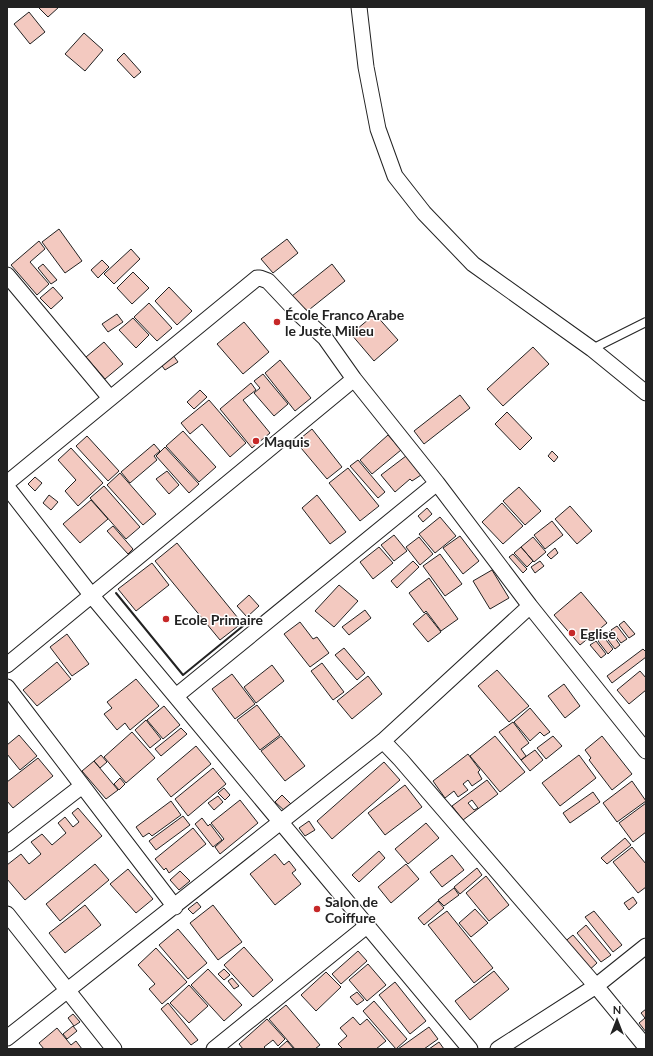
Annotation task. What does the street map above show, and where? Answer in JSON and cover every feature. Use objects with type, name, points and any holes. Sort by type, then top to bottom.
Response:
[{"type":"street","points":[[358,7],[366,67],[378,129],[395,176],[424,213],[473,264],[592,349],[646,392]]},
{"type":"street","points":[[7,275],[110,398]]},
{"type":"street","points":[[7,483],[257,278],[268,281],[299,314],[325,338],[354,379],[437,484],[530,606],[646,751]]},
{"type":"street","points":[[7,666],[354,379]]},
{"type":"street","points":[[176,696],[437,484]]},
{"type":"street","points":[[7,487],[92,596],[470,1049]]},
{"type":"street","points":[[7,1038],[282,823],[383,741],[530,606]]},
{"type":"street","points":[[7,688],[175,907]]},
{"type":"street","points":[[383,741],[412,772],[596,986],[646,1047]]},
{"type":"street","points":[[7,844],[82,786]]},
{"type":"street","points":[[7,914],[114,1049]]},
{"type":"street","points":[[214,1049],[368,926]]},
{"type":"street","points":[[498,1049],[596,986],[646,946]]},
{"type":"lane","points":[[592,349],[646,322]]},
{"type":"building","points":[[38,7],[59,7],[48,17]]},
{"type":"building","points":[[29,12],[45,32],[30,44],[14,24]]},
{"type":"building","points":[[84,33],[103,50],[85,71],[65,54]]},
{"type":"building","points":[[124,53],[141,72],[134,78],[117,60]]},
{"type":"building","points":[[59,229],[82,261],[65,273],[42,242]]},
{"type":"building","points":[[287,239],[298,253],[273,273],[261,259]]},
{"type":"building","points":[[39,241],[45,249],[30,262],[49,284],[37,295],[11,265]]},
{"type":"building","points":[[131,249],[140,259],[114,284],[104,274]]},
{"type":"building","points":[[102,260],[109,267],[98,278],[91,270]]},
{"type":"building","points":[[43,264],[57,280],[51,284],[38,268]]},
{"type":"building","points":[[332,264],[345,281],[305,313],[292,296]]},
{"type":"building","points":[[133,272],[149,288],[132,304],[117,288]]},
{"type":"building","points":[[53,287],[63,298],[51,309],[40,298]]},
{"type":"building","points":[[169,287],[192,311],[177,325],[155,301]]},
{"type":"building","points":[[149,303],[172,328],[157,341],[134,317]]},
{"type":"building","points":[[117,314],[123,322],[108,332],[102,324]]},
{"type":"building","points":[[375,314],[398,340],[374,361],[351,334]]},
{"type":"building","points":[[133,318],[149,335],[136,348],[119,330]]},
{"type":"building","points":[[244,322],[269,352],[243,374],[217,344]]},
{"type":"building","points":[[104,342],[123,364],[105,379],[86,357]]},
{"type":"building","points":[[533,347],[549,364],[503,406],[487,389]]},
{"type":"building","points":[[173,355],[178,362],[165,370],[160,363]]},
{"type":"building","points":[[280,360],[311,398],[295,411],[265,373]]},
{"type":"building","points":[[263,374],[288,404],[274,416],[254,393],[260,388],[254,381]]},
{"type":"building","points":[[251,383],[256,390],[243,400],[270,433],[252,448],[220,409]]},
{"type":"building","points":[[200,390],[207,397],[194,409],[187,402]]},
{"type":"building","points":[[460,395],[470,408],[424,444],[414,431]]},
{"type":"building","points":[[209,400],[246,443],[230,457],[202,424],[190,434],[181,423]]},
{"type":"building","points":[[507,412],[532,438],[520,450],[495,424]]},
{"type":"building","points":[[312,429],[342,467],[327,479],[296,442]]},
{"type":"building","points":[[183,431],[216,467],[199,482],[166,446]]},
{"type":"building","points":[[388,435],[401,450],[372,474],[360,460]]},
{"type":"building","points":[[87,436],[119,471],[108,481],[76,446]]},
{"type":"building","points":[[154,444],[160,451],[154,456],[157,460],[130,483],[121,472]]},
{"type":"building","points":[[165,447],[199,484],[189,493],[156,456]]},
{"type":"building","points":[[71,448],[103,483],[78,506],[65,491],[76,480],[58,460]]},
{"type":"building","points":[[552,451],[558,457],[554,462],[548,456]]},
{"type":"building","points":[[406,456],[421,475],[412,481],[410,479],[395,492],[381,475]]},
{"type":"building","points":[[358,460],[385,492],[378,498],[350,466]]},
{"type":"building","points":[[348,468],[379,506],[360,521],[329,483]]},
{"type":"building","points":[[167,471],[179,485],[169,494],[156,479]]},
{"type":"building","points":[[120,473],[156,514],[143,525],[107,485]]},
{"type":"building","points":[[35,477],[42,483],[35,491],[28,484]]},
{"type":"building","points":[[104,486],[140,527],[126,539],[90,498]]},
{"type":"building","points":[[519,487],[541,511],[525,525],[503,501]]},
{"type":"building","points":[[49,495],[58,502],[51,510],[43,503]]},
{"type":"building","points":[[317,495],[346,532],[330,544],[302,508]]},
{"type":"building","points":[[91,500],[108,519],[80,543],[63,524]]},
{"type":"building","points":[[502,503],[523,526],[503,544],[482,522]]},
{"type":"building","points":[[570,506],[592,531],[577,544],[555,519]]},
{"type":"building","points":[[427,508],[432,514],[423,522],[418,516]]},
{"type":"building","points":[[440,517],[456,536],[435,553],[419,534]]},
{"type":"building","points":[[552,521],[563,535],[545,549],[534,535]]},
{"type":"building","points":[[113,526],[133,549],[128,554],[107,531]]},
{"type":"building","points":[[394,535],[407,551],[394,561],[381,545]]},
{"type":"building","points":[[460,536],[479,561],[463,574],[443,548]]},
{"type":"building","points":[[419,537],[433,554],[420,565],[406,547]]},
{"type":"building","points":[[533,537],[546,552],[534,562],[521,547]]},
{"type":"building","points":[[177,543],[242,623],[220,640],[155,561]]},
{"type":"building","points":[[379,547],[393,563],[373,579],[360,562]]},
{"type":"building","points":[[521,547],[533,561],[527,567],[514,553]]},
{"type":"building","points":[[555,548],[558,553],[551,559],[547,555]]},
{"type":"building","points":[[440,554],[462,584],[445,596],[423,566]]},
{"type":"building","points":[[513,554],[527,569],[523,573],[509,557]]},
{"type":"building","points":[[413,561],[419,567],[397,588],[391,581]]},
{"type":"building","points":[[540,561],[544,566],[535,573],[531,567]]},
{"type":"building","points":[[152,563],[169,585],[136,611],[118,589]]},
{"type":"building","points":[[492,570],[509,598],[490,609],[473,581]]},
{"type":"building","points":[[429,578],[458,619],[441,631],[426,611],[424,613],[409,593]]},
{"type":"building","points":[[339,585],[358,601],[334,627],[315,611]]},
{"type":"building","points":[[581,592],[607,623],[580,645],[554,615]]},
{"type":"building","points":[[249,595],[259,606],[247,617],[237,606]]},
{"type":"building","points":[[365,610],[371,618],[349,635],[342,627]]},
{"type":"building","points":[[426,613],[441,632],[428,642],[413,624]]},
{"type":"building","points":[[624,621],[635,634],[629,638],[619,625]]},
{"type":"building","points":[[300,622],[313,639],[317,637],[329,653],[310,667],[284,634]]},
{"type":"building","points":[[617,626],[627,639],[621,643],[611,630]]},
{"type":"building","points":[[610,631],[620,645],[615,649],[605,636]]},
{"type":"building","points":[[67,634],[89,664],[72,676],[50,647]]},
{"type":"building","points":[[603,636],[613,649],[608,654],[598,641]]},
{"type":"building","points":[[596,641],[606,654],[601,658],[590,645]]},
{"type":"building","points":[[344,648],[365,673],[357,680],[335,655]]},
{"type":"building","points":[[643,649],[646,652],[646,657],[612,683],[607,676]]},
{"type":"building","points":[[57,662],[71,679],[37,706],[23,690]]},
{"type":"building","points":[[322,663],[344,692],[333,700],[311,671]]},
{"type":"building","points":[[272,665],[284,681],[256,703],[244,687]]},
{"type":"building","points":[[497,670],[529,706],[509,722],[478,686]]},
{"type":"building","points":[[640,671],[646,678],[646,690],[629,704],[617,690]]},
{"type":"building","points":[[232,674],[255,704],[235,719],[212,689]]},
{"type":"building","points":[[368,676],[382,694],[352,719],[337,701]]},
{"type":"building","points":[[136,679],[159,706],[130,730],[125,723],[117,730],[104,714],[112,708],[107,702]]},
{"type":"building","points":[[564,684],[580,706],[565,718],[548,696]]},
{"type":"building","points":[[257,705],[280,735],[260,750],[237,720]]},
{"type":"building","points":[[164,706],[180,725],[163,739],[147,720]]},
{"type":"building","points":[[530,708],[550,732],[544,736],[540,732],[530,741],[514,722]]},
{"type":"building","points":[[146,720],[161,739],[150,748],[135,730]]},
{"type":"building","points":[[513,722],[529,743],[521,749],[526,756],[521,760],[499,732]]},
{"type":"building","points":[[181,728],[187,734],[161,756],[155,749]]},
{"type":"building","points":[[132,732],[155,758],[126,783],[104,757]]},
{"type":"building","points":[[19,735],[37,756],[20,770],[7,754],[7,745]]},
{"type":"building","points":[[281,736],[305,766],[285,781],[261,751]]},
{"type":"building","points":[[495,736],[525,772],[500,792],[470,756]]},
{"type":"building","points":[[553,736],[562,746],[546,759],[537,748]]},
{"type":"building","points":[[602,736],[632,774],[612,790],[589,760],[591,758],[585,750]]},
{"type":"building","points":[[196,746],[211,764],[171,797],[157,779]]},
{"type":"building","points":[[535,750],[543,760],[530,771],[521,760]]},
{"type":"building","points":[[468,754],[480,770],[478,772],[482,779],[472,786],[468,780],[463,784],[468,790],[458,797],[454,791],[445,798],[433,781]]},
{"type":"building","points":[[101,755],[107,762],[100,768],[94,761]]},
{"type":"building","points":[[579,755],[596,778],[560,806],[542,783]]},
{"type":"building","points":[[38,758],[53,776],[13,808],[7,801],[7,782]]},
{"type":"building","points":[[94,761],[118,790],[106,799],[82,771]]},
{"type":"building","points":[[384,762],[400,780],[332,839],[317,821]]},
{"type":"building","points":[[213,768],[226,784],[188,816],[175,799]]},
{"type":"building","points":[[120,778],[125,784],[119,790],[114,784]]},
{"type":"building","points":[[487,780],[498,794],[463,820],[452,806]],"holes":[[[472,800],[478,808],[474,810],[468,803]]]},
{"type":"building","points":[[632,781],[646,801],[617,822],[603,803]]},
{"type":"building","points":[[405,785],[422,807],[385,835],[368,813]]},
{"type":"building","points":[[224,788],[230,795],[225,800],[218,793]]},
{"type":"building","points":[[593,792],[600,802],[570,823],[563,813]]},
{"type":"building","points":[[282,795],[293,806],[287,813],[275,802]]},
{"type":"building","points":[[218,796],[223,802],[214,810],[208,803]]},
{"type":"building","points":[[240,800],[258,823],[220,854],[215,847],[224,839],[211,823]]},
{"type":"building","points":[[171,801],[181,815],[152,836],[149,833],[143,837],[136,827]]},
{"type":"building","points":[[646,803],[646,832],[633,842],[619,823]]},
{"type":"building","points":[[78,808],[102,836],[25,900],[7,879],[7,865],[21,854],[29,864],[41,854],[31,842],[42,834],[52,845],[66,833],[58,823],[65,817],[73,827],[79,822],[72,813]]},
{"type":"building","points":[[183,816],[190,825],[156,850],[149,841]]},
{"type":"building","points":[[202,818],[208,826],[210,824],[222,840],[213,847],[195,824]]},
{"type":"building","points":[[309,821],[315,830],[305,836],[299,828]]},
{"type":"building","points":[[426,823],[439,838],[408,864],[395,849]]},
{"type":"building","points":[[193,828],[206,844],[169,873],[166,868],[164,870],[155,859]]},
{"type":"building","points":[[625,838],[631,845],[607,864],[601,858]]},
{"type":"building","points":[[632,847],[646,864],[646,887],[638,893],[613,862]]},
{"type":"building","points":[[379,851],[385,858],[359,882],[352,875]]},
{"type":"building","points":[[275,854],[284,865],[289,861],[296,870],[292,873],[301,884],[275,905],[250,874]]},
{"type":"building","points":[[452,855],[464,870],[442,887],[430,872]]},
{"type":"building","points":[[95,864],[109,880],[60,921],[46,904]]},
{"type":"building","points":[[406,864],[419,879],[391,903],[378,887]]},
{"type":"building","points":[[477,868],[482,875],[460,894],[454,887]]},
{"type":"building","points":[[128,869],[153,899],[136,913],[110,884]]},
{"type":"building","points":[[180,871],[190,881],[179,890],[170,880]]},
{"type":"building","points":[[486,876],[509,905],[489,921],[466,893]]},
{"type":"building","points":[[454,888],[459,895],[444,906],[438,900]]},
{"type":"building","points":[[633,897],[637,903],[629,910],[624,903]]},
{"type":"building","points":[[438,901],[444,908],[424,925],[418,918]]},
{"type":"building","points":[[197,902],[201,907],[193,914],[188,909]]},
{"type":"building","points":[[85,905],[101,925],[65,953],[49,933]]},
{"type":"building","points":[[213,905],[242,942],[218,960],[190,923]]},
{"type":"building","points":[[475,909],[488,923],[471,937],[459,923]]},
{"type":"building","points":[[447,911],[493,968],[474,983],[428,925]]},
{"type":"building","points":[[594,911],[622,945],[613,952],[585,917]]},
{"type":"building","points":[[586,925],[611,955],[601,962],[577,933]]},
{"type":"building","points":[[178,929],[207,963],[188,979],[159,945]]},
{"type":"building","points":[[573,935],[597,963],[587,972],[563,943]]},
{"type":"building","points":[[244,947],[273,980],[253,997],[224,965]]},
{"type":"building","points":[[156,948],[187,982],[162,1004],[149,989],[155,984],[138,965]]},
{"type":"building","points":[[358,951],[367,961],[341,984],[332,974]]},
{"type":"building","points":[[368,964],[386,985],[367,1001],[349,980]]},
{"type":"building","points":[[208,969],[242,1005],[224,1021],[191,985]]},
{"type":"building","points":[[224,969],[230,975],[224,980],[218,974]]},
{"type":"building","points":[[494,971],[509,989],[470,1020],[455,1001]]},
{"type":"building","points":[[326,972],[341,987],[316,1011],[301,995]]},
{"type":"building","points":[[232,978],[239,986],[234,989],[228,981]]},
{"type":"building","points":[[395,982],[426,1021],[410,1034],[379,995]]},
{"type":"building","points":[[189,985],[208,1006],[189,1023],[170,1003]]},
{"type":"building","points":[[357,992],[364,1000],[357,1005],[350,997]]},
{"type":"building","points":[[374,1001],[407,1039],[396,1049],[363,1011]]},
{"type":"building","points":[[168,1003],[198,1040],[191,1045],[161,1009]]},
{"type":"building","points":[[286,1005],[320,1045],[315,1049],[295,1049],[269,1019]]},
{"type":"building","points":[[646,1009],[646,1032],[639,1023],[645,1018],[641,1013]]},
{"type":"building","points":[[73,1014],[80,1022],[74,1026],[68,1018]]},
{"type":"building","points":[[353,1017],[360,1025],[367,1019],[386,1041],[376,1049],[343,1049],[338,1044],[347,1036],[340,1028]]},
{"type":"building","points":[[267,1019],[285,1039],[278,1046],[273,1040],[264,1047],[266,1049],[243,1049],[239,1044]]},
{"type":"building","points":[[73,1026],[77,1031],[67,1039],[63,1034]]},
{"type":"building","points":[[429,1027],[438,1039],[424,1049],[398,1049]]},
{"type":"building","points":[[57,1028],[71,1045],[76,1041],[82,1049],[44,1049],[39,1043]]},
{"type":"building","points":[[287,1041],[294,1049],[278,1049]]},
{"type":"building","points":[[439,1042],[444,1049],[429,1049]]},
{"type":"wall","points":[[116,593],[183,675],[243,626]]},
{"type":"place","name":"École Franco Arabe le Juste Milieu","points":[[277,322]]},
{"type":"place","name":"Maquis","points":[[256,441]]},
{"type":"place","name":"Ecole Primaire","points":[[166,619]]},
{"type":"place","name":"Eglise","points":[[572,633]]},
{"type":"place","name":"Salon de Coiffure","points":[[317,909]]}]
